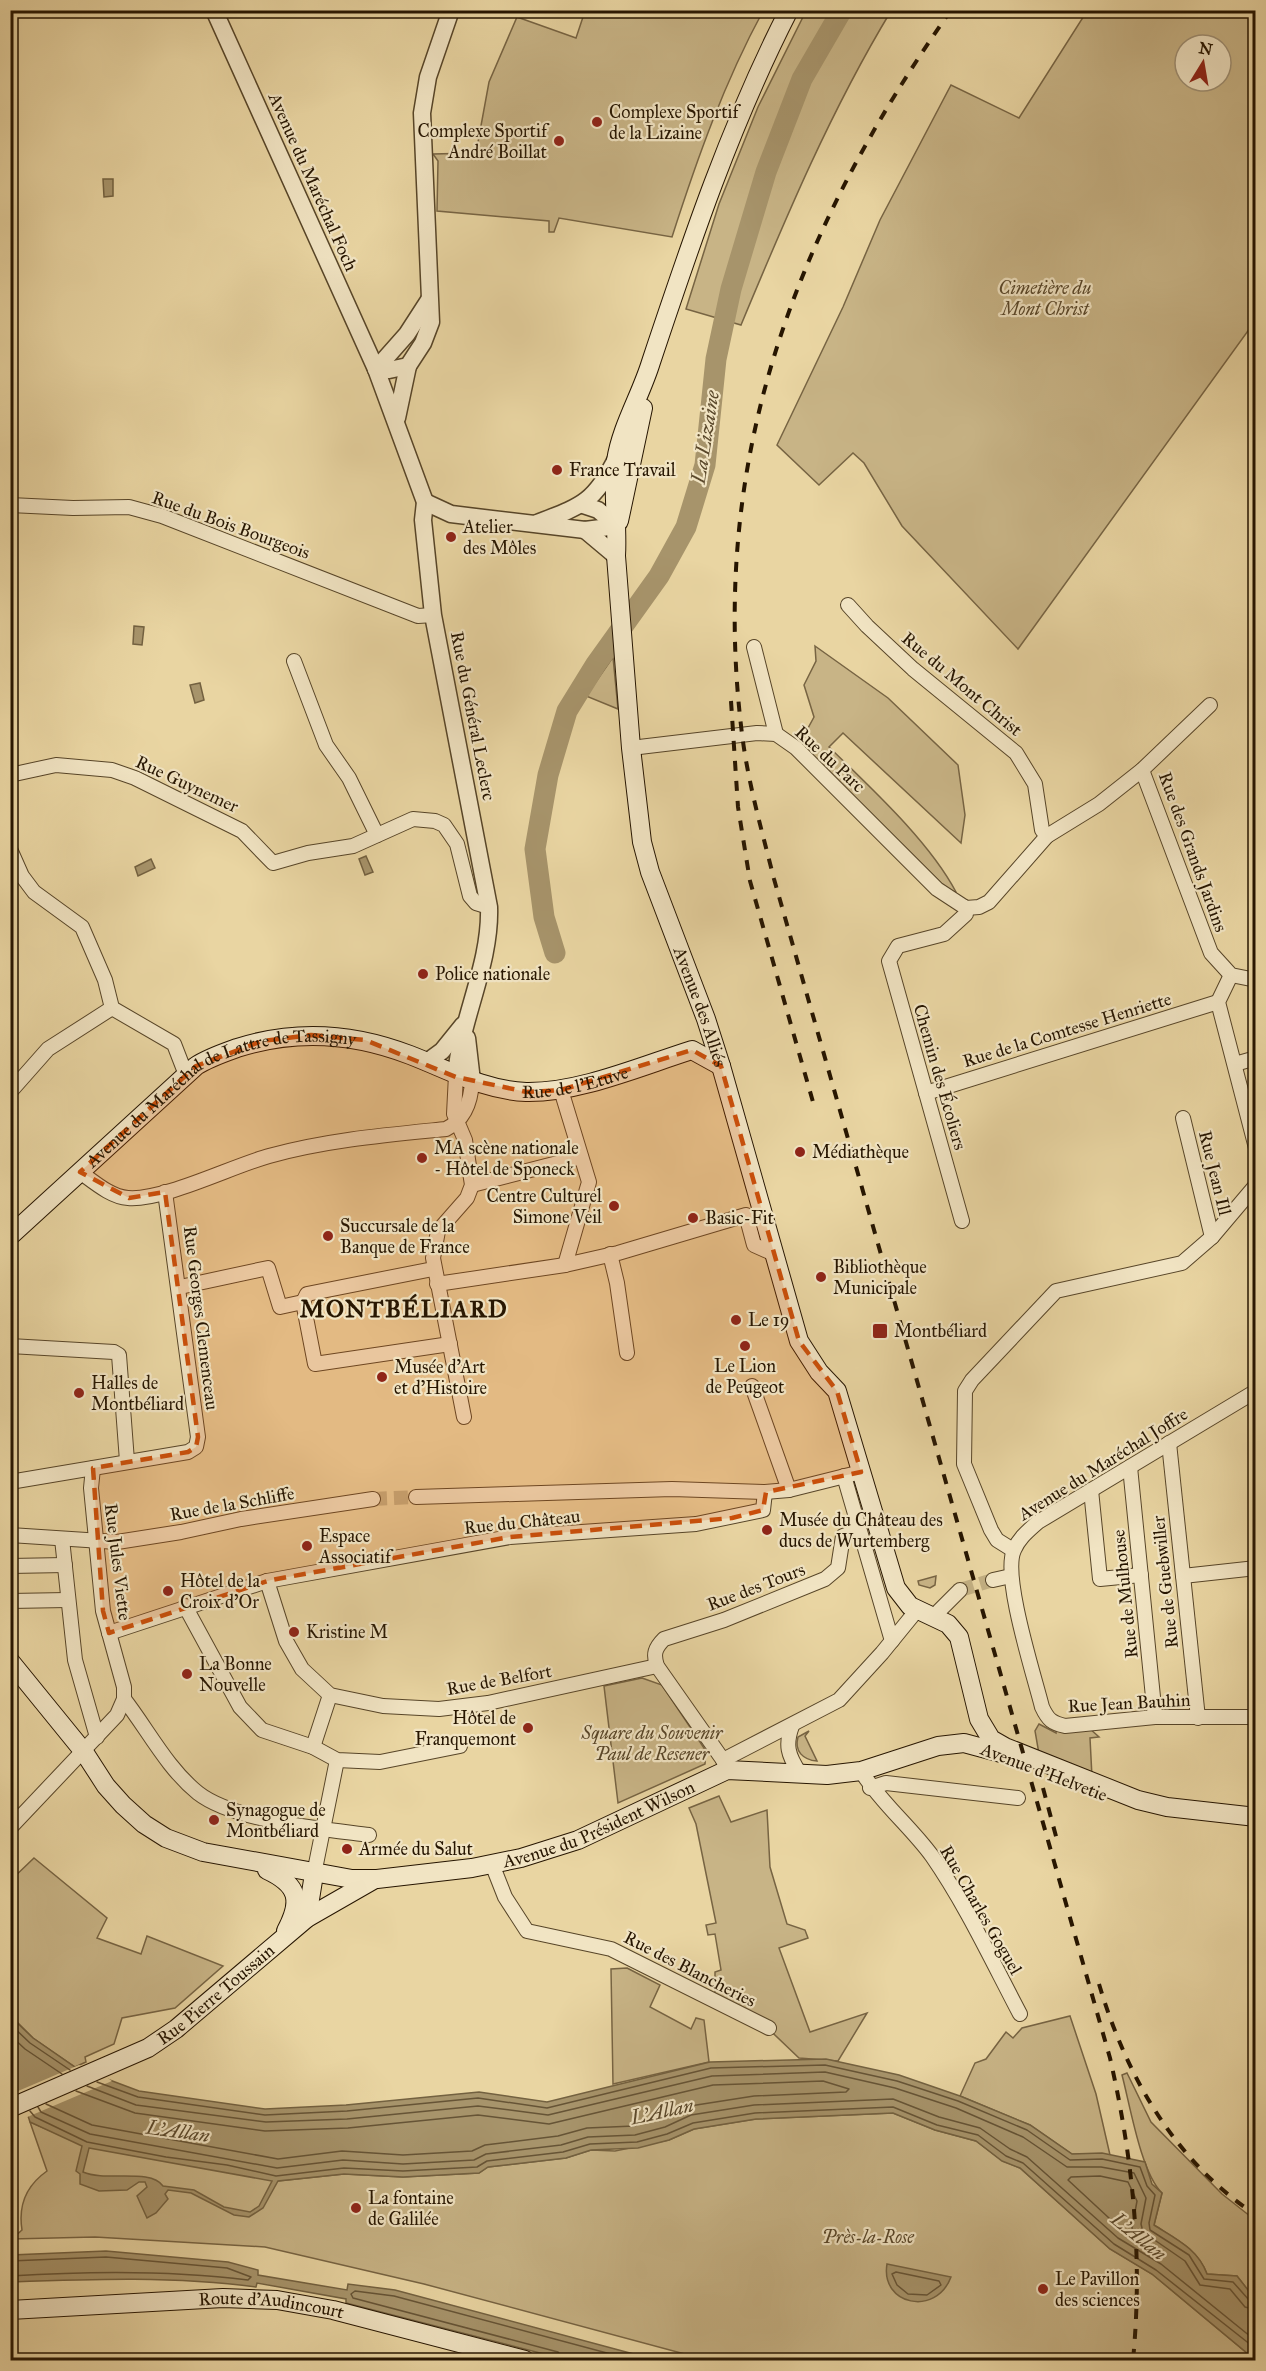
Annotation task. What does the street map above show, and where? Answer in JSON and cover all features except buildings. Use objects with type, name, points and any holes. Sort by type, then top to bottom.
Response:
[{"type":"main road","points":[[617,526],[613,498],[616,458],[650,365],[687,251],[726,147],[789,10]]},
{"type":"main road","points":[[617,526],[625,500],[650,365]]},
{"type":"main road","name":"Avenue des Alliés","points":[[617,526],[616,556],[631,748],[642,842],[650,872],[706,1019],[721,1066],[799,1341],[837,1391],[852,1474],[896,1588],[909,1606],[948,1624],[959,1637],[979,1719]]},
{"type":"main road","points":[[706,1019],[693,1050],[721,1066]]},
{"type":"main road","name":"Avenue du Maréchal de Lattre de Tassigny","points":[[10,1236],[186,1075],[217,1055],[254,1043],[311,1035],[365,1040],[464,1078]]},
{"type":"main road","name":"Rue de l'Etuve","points":[[464,1078],[503,1090],[561,1090],[693,1050]]},
{"type":"main road","name":"Avenue du Président Wilson","points":[[10,1661],[84,1752],[106,1786],[144,1824],[183,1846],[252,1863],[314,1874],[377,1879],[521,1858],[578,1840],[725,1765]]},
{"type":"main road","points":[[964,1743],[974,1735],[979,1719]]},
{"type":"main road","name":"Avenue d'Helvetie","points":[[979,1719],[985,1733],[1005,1747],[1138,1800],[1167,1808],[1256,1817]]},
{"type":"main road","name":"Avenue d'Helvetie","points":[[725,1765],[828,1775],[861,1772],[938,1746],[964,1743],[1005,1754],[1135,1808],[1161,1815],[1256,1825]]},
{"type":"main road","name":"Avenue du Président Wilson","points":[[252,1863],[285,1878],[296,1898],[295,1914],[284,1936]]},
{"type":"main road","points":[[307,1918],[314,1874]]},
{"type":"main road","name":"Rue Pierre Toussain","points":[[10,2108],[118,2063],[176,2029],[307,1918],[377,1879]]},
{"type":"main road","name":"Route d'Audincourt","points":[[10,2310],[223,2298],[277,2300],[333,2310],[525,2361]]},
{"type":"street","name":"Avenue du Maréchal Foch","points":[[214,10],[376,369]]},
{"type":"street","points":[[376,369],[389,370],[408,366],[423,343],[431,322],[422,113],[429,77],[451,10]]},
{"type":"street","points":[[376,369],[407,334],[429,300]]},
{"type":"street","points":[[362,338],[381,344],[397,343]]},
{"type":"street","name":"Rue du Général Leclerc","points":[[397,419],[408,366]]},
{"type":"street","name":"Rue du Général Leclerc","points":[[376,369],[397,419],[419,491],[425,502],[424,530],[433,615],[489,907],[490,924],[486,944],[465,1022],[464,1078],[469,1104],[458,1122]]},
{"type":"street","points":[[536,523],[583,505],[598,490],[616,458]]},
{"type":"street","points":[[425,502],[451,514],[585,530],[617,526]]},
{"type":"street","name":"Rue du Bois Bourgeois","points":[[10,505],[73,508],[129,507],[162,516],[418,616],[433,615]]},
{"type":"street","points":[[583,505],[598,510],[617,526]]},
{"type":"street","points":[[585,530],[616,556]]},
{"type":"street","name":"Rue du Mont Christ","points":[[848,604],[867,626],[913,669],[1016,753],[1035,784],[1042,830],[1047,836]]},
{"type":"street","points":[[754,647],[776,734]]},
{"type":"street","points":[[294,662],[326,745],[350,777],[377,835]]},
{"type":"street","points":[[966,908],[979,908],[989,902],[1047,836],[1099,804],[1143,770],[1210,705]]},
{"type":"street","name":"Rue du Parc","points":[[631,748],[752,733],[776,734],[784,738],[810,762],[937,889],[966,908]]},
{"type":"street","name":"Rue Guynemer","points":[[10,775],[56,765],[112,770],[135,778],[242,831],[273,863],[308,853],[353,846],[413,819],[435,820],[444,825],[457,844],[470,896],[476,903],[489,907]]},
{"type":"street","name":"Rue des Grands Jardins","points":[[1143,770],[1210,952],[1231,975]]},
{"type":"street","points":[[10,849],[22,876],[34,892],[82,927],[105,980],[112,1008],[161,1035],[178,1049],[181,1068],[186,1075]]},
{"type":"street","name":"Chemin des Écoliers","points":[[962,1221],[889,961],[898,946],[944,934],[966,914],[966,908]]},
{"type":"street","points":[[1256,980],[1231,975],[1218,1002],[1256,1148]]},
{"type":"street","name":"Rue de la Comtesse Henriette","points":[[926,1093],[1218,1002]]},
{"type":"street","points":[[10,1092],[48,1049],[112,1008]]},
{"type":"street","name":"Rue du Général Leclerc","points":[[427,1062],[442,1051],[465,1022]]},
{"type":"street","points":[[1235,1064],[1256,1058]]},
{"type":"street","points":[[561,1090],[589,1182],[565,1265]]},
{"type":"street","name":"Rue Jean Ill","points":[[1183,1118],[1212,1237]]},
{"type":"street","points":[[80,1172],[122,1197],[129,1198],[165,1192],[266,1156],[312,1145],[446,1129],[458,1122],[465,1140],[472,1185],[467,1198],[438,1231],[433,1248],[433,1269],[464,1417]]},
{"type":"street","points":[[472,1185],[581,1157]]},
{"type":"street","points":[[993,1580],[1011,1576],[1013,1550],[997,1540],[966,1472],[962,1448],[965,1390],[1056,1291],[1182,1263],[1212,1237],[1256,1185]]},
{"type":"street","name":"Rue Georges Clemenceau","points":[[127,1461],[188,1452],[196,1447],[198,1437],[180,1287],[165,1192]]},
{"type":"street","points":[[436,1284],[565,1265],[746,1215],[754,1245],[774,1254]]},
{"type":"street","points":[[610,1254],[617,1283],[627,1353]]},
{"type":"street","points":[[180,1287],[268,1268],[279,1306],[303,1302]]},
{"type":"street","points":[[433,1269],[307,1294],[303,1302],[315,1364],[450,1344]]},
{"type":"street","points":[[10,1346],[114,1352],[119,1355],[127,1461],[10,1482]]},
{"type":"street","points":[[752,1386],[789,1490]]},
{"type":"street","name":"Avenue du Maréchal Joffre","points":[[1013,1550],[1022,1536],[1038,1522],[1256,1391]]},
{"type":"street","name":"Rue de Guebwiller","points":[[1169,1443],[1198,1718]]},
{"type":"street","name":"Rue de Mulhouse","points":[[1130,1467],[1155,1717]]},
{"type":"street","name":"Rue Jules Viette","points":[[93,1468],[91,1488],[103,1611],[120,1667],[124,1700]]},
{"type":"street","points":[[416,1497],[672,1489],[765,1492],[789,1490],[852,1474],[859,1530],[892,1641]]},
{"type":"street","points":[[1091,1490],[1100,1579],[1141,1575]]},
{"type":"street","name":"Rue du Château","points":[[267,1581],[510,1537],[665,1527],[723,1519],[763,1510],[765,1492]]},
{"type":"street","name":"Rue de la Schliffe","points":[[10,1535],[96,1542],[149,1537],[236,1520],[373,1499]]},
{"type":"street","name":"Rue des Tours","points":[[657,1666],[655,1651],[664,1639],[724,1620],[825,1580],[838,1568],[843,1536],[859,1530]]},
{"type":"street","points":[[62,1539],[75,1660],[97,1737]]},
{"type":"street","points":[[10,1566],[65,1565]]},
{"type":"street","points":[[1183,1576],[1256,1568]]},
{"type":"street","name":"Rue Jean Bauhin","points":[[1011,1576],[1042,1707],[1048,1720],[1065,1726],[1155,1717],[1256,1718]]},
{"type":"street","points":[[109,1633],[185,1606],[267,1581],[292,1653],[302,1669],[330,1695],[313,1748]]},
{"type":"street","points":[[657,1666],[725,1765],[839,1700],[892,1641],[925,1613],[950,1602],[960,1590]]},
{"type":"street","points":[[10,1601],[67,1600]]},
{"type":"street","points":[[185,1606],[240,1707],[262,1730],[313,1748],[337,1760],[380,1762],[460,1746]]},
{"type":"street","name":"Rue de Belfort","points":[[330,1695],[383,1706],[439,1709],[488,1703],[657,1666]]},
{"type":"street","points":[[10,1828],[117,1715],[124,1700],[157,1746],[196,1791],[210,1801],[243,1813],[322,1829],[369,1835]]},
{"type":"street","points":[[792,1725],[787,1740],[787,1751],[800,1772]]},
{"type":"street","points":[[314,1874],[337,1760]]},
{"type":"street","name":"Rue Charles Goguel","points":[[861,1772],[870,1788],[931,1856],[976,1931],[1020,2014]]},
{"type":"street","points":[[870,1788],[886,1783],[1018,1798]]},
{"type":"street","name":"Rue des Blancheries","points":[[492,1864],[505,1897],[527,1931],[611,1949],[769,2028]]},
{"type":"highlighted area","points":[[311,1035],[365,1040],[456,1077],[527,1092],[561,1090],[692,1050],[721,1066],[799,1341],[837,1391],[861,1472],[766,1492],[763,1510],[732,1518],[510,1537],[271,1580],[109,1633],[103,1611],[93,1468],[188,1452],[196,1447],[198,1437],[165,1192],[129,1198],[80,1172],[196,1066],[262,1041]]},
{"type":"green space","name":"Complexe Sportif de la Lizaine","points":[[585,11],[763,11],[712,122],[672,237],[559,218],[554,232],[549,232],[549,221],[437,211],[438,161],[433,154],[476,153],[489,82],[517,17],[576,38]]},
{"type":"green space","points":[[806,11],[891,11],[829,125],[792,204],[741,325],[686,309],[719,204],[758,107]]},
{"type":"green space","name":"Cimetière du Mont Christ","points":[[1087,11],[1255,11],[1255,324],[1018,649],[902,526],[864,463],[853,453],[819,485],[777,445],[843,307],[880,220],[951,85],[1019,118]]},
{"type":"green space","points":[[815,646],[888,698],[958,765],[965,815],[961,843],[843,733],[829,747],[881,797],[915,835],[945,873],[956,892],[952,894],[793,737],[801,729],[808,728],[814,717],[804,685],[816,661]]},
{"type":"green space","points":[[613,657],[618,709],[586,696]]},
{"type":"green space","points":[[936,1576],[935,1585],[930,1588],[919,1585],[918,1581]]},
{"type":"green space","name":"Square du Souvenir Paul de Resener","points":[[642,1678],[662,1685],[706,1751],[705,1764],[618,1803],[604,1686]]},
{"type":"green space","points":[[1039,1724],[1056,1733],[1056,1731],[1066,1732],[1089,1728],[1099,1737],[1090,1738],[1092,1777],[1039,1754],[1035,1731]]},
{"type":"green space","points":[[809,1731],[805,1736],[817,1761],[804,1757],[797,1747],[798,1737]]},
{"type":"green space","points":[[719,1796],[731,1822],[767,1810],[770,1867],[787,1924],[805,1930],[808,1938],[779,1948],[810,2032],[867,2013],[838,2061],[799,2058],[756,2017],[715,1997],[715,1972],[721,1970],[715,1934],[708,1935],[706,1925],[716,1923],[696,1824],[689,1808]]},
{"type":"green space","points":[[34,1858],[107,1918],[97,1938],[141,1954],[147,1936],[223,1966],[175,2008],[122,2018],[114,2044],[85,2057],[86,2062],[75,2067],[33,2038],[11,2016],[11,1880]]},
{"type":"green space","points":[[627,1968],[660,1985],[650,2007],[691,2029],[696,2018],[704,2020],[709,2062],[613,2084],[611,1969]]},
{"type":"green space","points":[[1070,2016],[1096,2094],[1110,2155],[1072,2154],[1030,2125],[960,2096],[975,2063],[986,2059],[1006,2032],[1013,2038],[1022,2028]]},
{"type":"green space","points":[[1127,2073],[1151,2122],[1222,2194],[1255,2220],[1255,2299],[1237,2276],[1207,2274],[1192,2251],[1154,2225],[1162,2193],[1148,2170],[1137,2138],[1122,2075]]},
{"type":"green space","name":"Près-la-Rose","points":[[893,2113],[935,2130],[976,2141],[1003,2161],[1020,2168],[1110,2249],[1152,2274],[1247,2353],[1255,2355],[1255,2360],[707,2360],[424,2284],[265,2247],[95,2237],[12,2239],[22,2230],[21,2212],[29,2189],[47,2171],[30,2122],[88,2147],[278,2181],[344,2174],[403,2177],[479,2173],[488,2167],[566,2158],[591,2150],[615,2151],[669,2140],[694,2129],[756,2119]]},
{"type":"water","points":[[103,179],[113,179],[113,196],[104,197]]},
{"type":"water","points":[[134,626],[144,627],[142,645],[133,644]]},
{"type":"water","points":[[200,683],[204,700],[195,703],[190,685]]},
{"type":"water","points":[[366,856],[373,872],[365,875],[359,859]]},
{"type":"water","points":[[151,859],[155,868],[138,876],[135,867]]},
{"type":"water","name":"L'Allan","points":[[10,2016],[33,2038],[75,2067],[139,2091],[265,2109],[346,2105],[479,2092],[547,2102],[710,2062],[826,2059],[899,2075],[960,2096],[1030,2125],[1072,2154],[1102,2153],[1145,2162],[1152,2184],[1162,2193],[1154,2225],[1192,2251],[1207,2274],[1237,2276],[1255,2299],[1255,2355],[1247,2353],[1152,2274],[1110,2249],[1020,2168],[1002,2161],[976,2141],[935,2130],[893,2113],[756,2119],[694,2129],[669,2140],[638,2148],[591,2150],[566,2158],[488,2167],[479,2173],[403,2177],[344,2174],[278,2181],[263,2208],[249,2217],[234,2215],[191,2193],[168,2190],[165,2194],[168,2199],[156,2213],[147,2218],[137,2196],[147,2187],[145,2182],[139,2182],[127,2190],[99,2191],[80,2184],[80,2174],[76,2171],[82,2146],[30,2122],[28,2116],[11,2108]],"holes":[[[89,2148],[272,2181],[259,2206],[250,2212],[224,2207],[194,2190],[163,2186],[148,2178],[103,2176],[83,2172]]]},
{"type":"water","points":[[106,2251],[228,2262],[258,2270],[258,2275],[347,2290],[348,2284],[395,2290],[656,2360],[567,2360],[346,2303],[346,2299],[257,2283],[256,2287],[164,2280],[11,2282],[11,2255]]},
{"type":"water","points":[[887,2264],[951,2277],[944,2290],[934,2298],[911,2301],[900,2297],[892,2289],[887,2278]]},
{"type":"pier","points":[[79,2065],[101,2073],[112,2081],[25,2118],[10,2111],[11,2094]]},
{"type":"waterway","name":"La Lizaine","points":[[555,953],[544,917],[535,849],[548,775],[567,711],[596,664],[659,576],[686,527],[705,465],[716,359],[731,289],[766,172],[802,79],[842,10]]},
{"type":"tunnel","points":[[373,1499],[416,1497]]},
{"type":"tunnel","points":[[960,1590],[993,1580]]},
{"type":"railway","points":[[951,10],[896,94],[848,178],[807,264],[775,352],[752,443],[738,536],[735,633],[742,734],[752,789],[774,879],[1110,2058],[1125,2133],[1134,2208],[1137,2284],[1133,2360]]},
{"type":"railway","points":[[731,701],[738,807],[750,881],[813,1102]]},
{"type":"railway","points":[[1043,1788],[1057,1840]]},
{"type":"railway","points":[[1099,1984],[1123,2051],[1157,2113],[1177,2142],[1201,2169],[1256,2215]]},
{"type":"place","name":"Complexe Sportif de la Lizaine","points":[[597,122]]},
{"type":"place","name":"Complexe Sportif André Boillat","points":[[559,141]]},
{"type":"place","name":"France Travail","points":[[557,470]]},
{"type":"place","name":"Atelier des Môles","points":[[451,537]]},
{"type":"place","name":"Police nationale","points":[[423,974]]},
{"type":"place","name":"Médiathèque","points":[[800,1152]]},
{"type":"place","name":"MA scène nationale - Hôtel de Sponeck","points":[[422,1158]]},
{"type":"place","name":"Centre Culturel Simone Veil","points":[[614,1206]]},
{"type":"place","name":"Basic-Fit","points":[[693,1218]]},
{"type":"place","name":"Succursale de la Banque de France","points":[[328,1236]]},
{"type":"place","name":"Bibliothèque Municipale","points":[[821,1277]]},
{"type":"place","name":"Le 19","points":[[736,1320]]},
{"type":"place","name":"Montbéliard","points":[[880,1331]]},
{"type":"place","name":"Le Lion de Peugeot","points":[[745,1346]]},
{"type":"place","name":"Musée d'Art et d'Histoire","points":[[382,1377]]},
{"type":"place","name":"Halles de Montbéliard","points":[[79,1393]]},
{"type":"place","name":"Musée du Château des ducs de Wurtemberg","points":[[767,1530]]},
{"type":"place","name":"Espace Associatif","points":[[307,1546]]},
{"type":"place","name":"Hôtel de la Croix d'Or","points":[[168,1591]]},
{"type":"place","name":"Kristine M","points":[[294,1632]]},
{"type":"place","name":"La Bonne Nouvelle","points":[[187,1674]]},
{"type":"place","name":"Hôtel de Franquemont","points":[[528,1728]]},
{"type":"place","name":"Synagogue de Montbéliard","points":[[214,1820]]},
{"type":"place","name":"Armée du Salut","points":[[347,1849]]},
{"type":"place","name":"La fontaine de Galilée","points":[[356,2208]]},
{"type":"place","name":"Le Pavillon des sciences","points":[[1043,2289]]},
{"type":"district","name":"MONTBÉLIARD","points":[[404,1309]]}]
